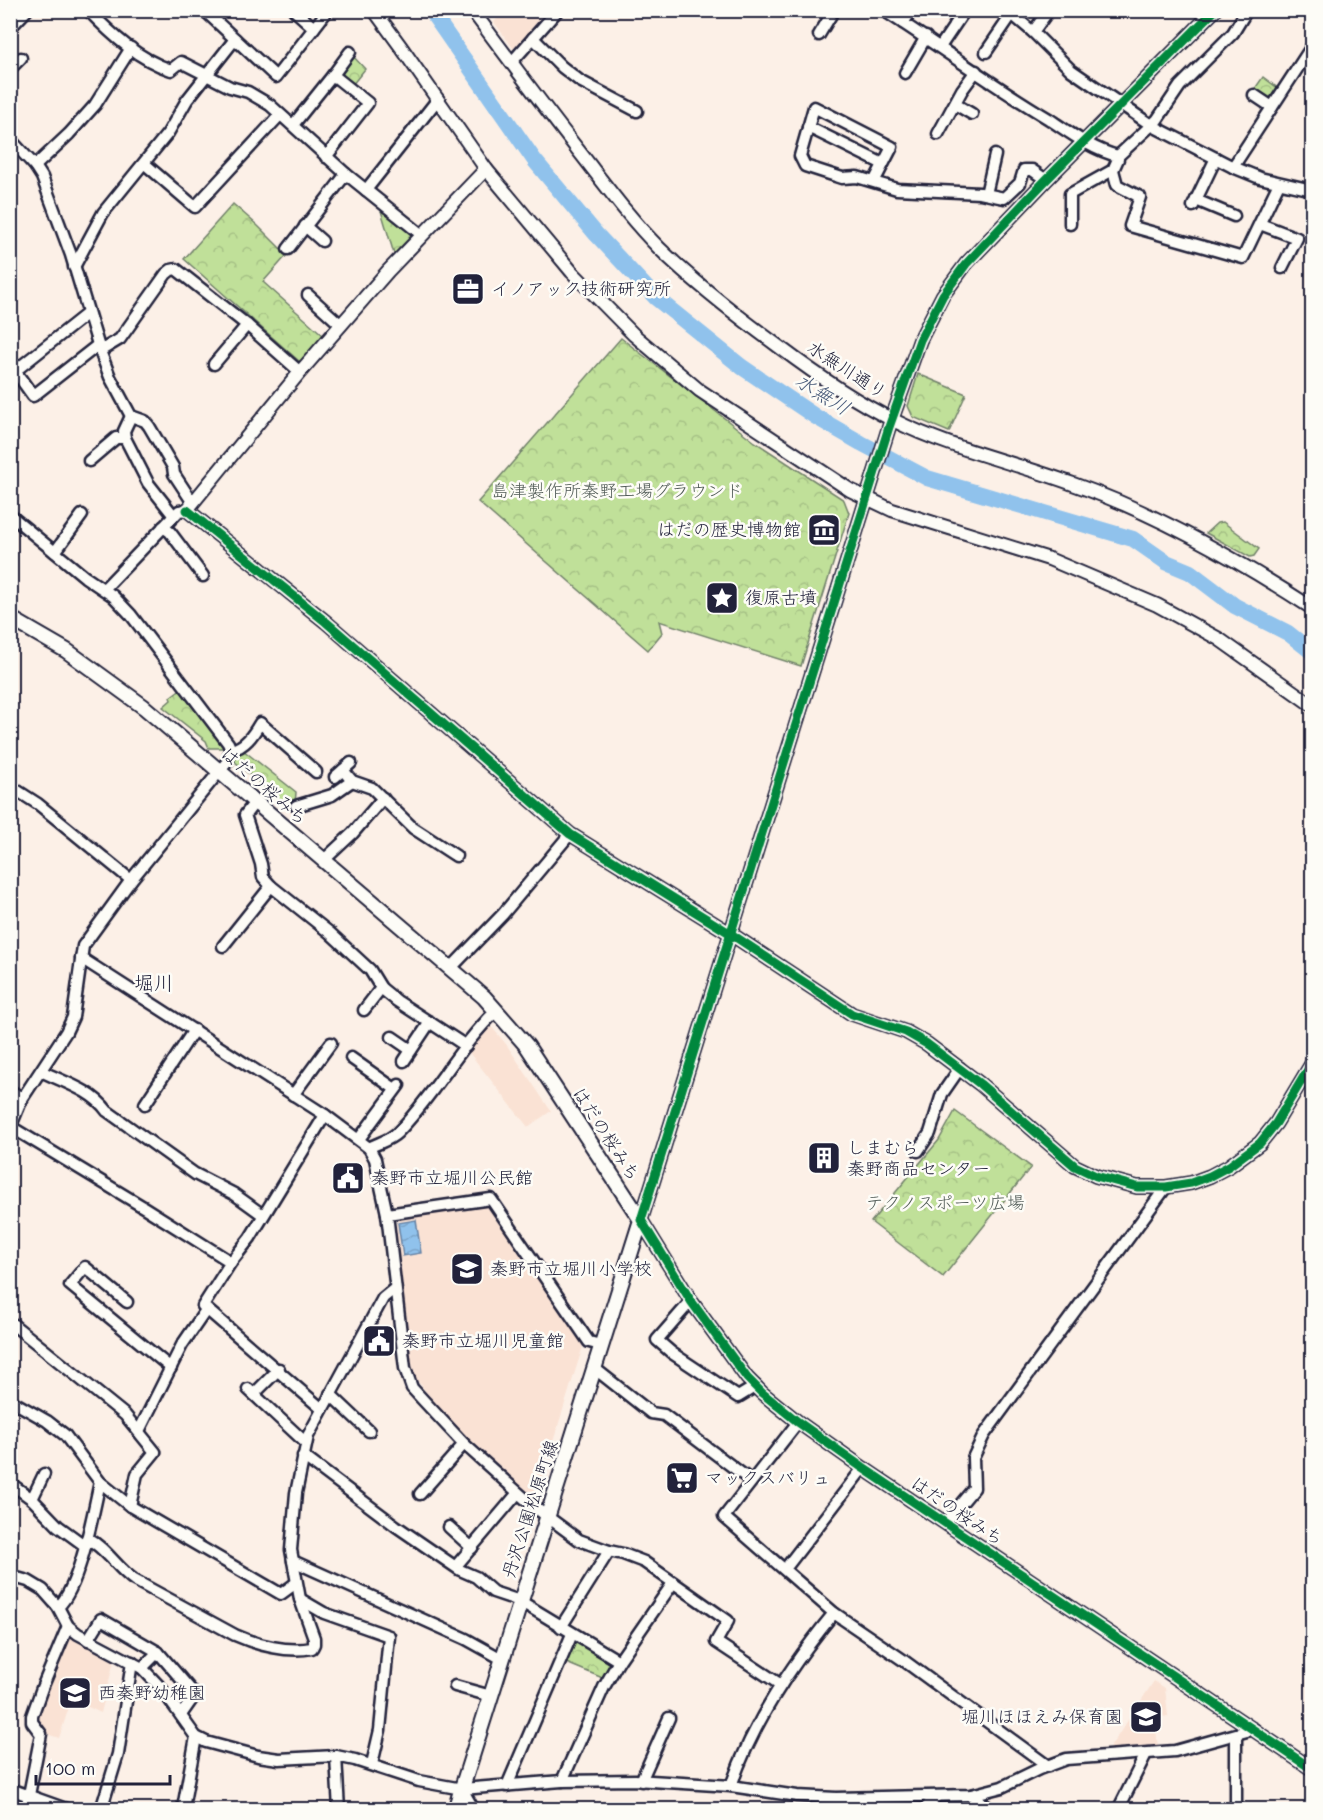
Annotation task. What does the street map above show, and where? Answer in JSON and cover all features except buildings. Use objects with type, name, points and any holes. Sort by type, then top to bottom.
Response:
[{"type":"main road","name":"はだの桜みち","points":[[10,618],[67,651],[114,684],[451,968],[496,1010],[526,1046],[641,1220]]},
{"type":"main road","name":"丹沢公園松原町線","points":[[455,1809],[641,1220]]},
{"type":"street","points":[[10,28],[27,10]]},
{"type":"street","points":[[88,10],[115,38],[157,66],[171,70],[181,62],[231,87],[248,92],[270,105],[326,157],[422,235]]},
{"type":"street","points":[[204,10],[276,77],[328,10]]},
{"type":"street","points":[[294,10],[314,28]]},
{"type":"street","points":[[374,10],[486,170],[572,272],[634,335],[699,390],[867,499],[892,510],[1049,559],[1157,605],[1219,639],[1312,705]]},
{"type":"street","name":"水無川通り","points":[[472,10],[621,204],[658,246],[704,289],[811,371],[890,423],[982,456],[1072,483],[1129,505],[1259,574],[1312,608]]},
{"type":"street","points":[[511,63],[558,10]]},
{"type":"street","points":[[819,35],[834,10]]},
{"type":"street","points":[[883,10],[1085,142],[1118,156]]},
{"type":"street","points":[[903,23],[912,10]]},
{"type":"street","points":[[940,47],[965,10]]},
{"type":"street","points":[[1033,32],[1049,10]]},
{"type":"street","points":[[641,1220],[890,423],[920,340],[943,295],[966,264],[1215,10]]},
{"type":"street","points":[[1247,10],[1233,33],[1180,86],[1157,120],[1118,156],[1113,171],[1117,185],[1140,197],[1130,226],[1244,258],[1279,183]]},
{"type":"street","points":[[986,52],[1010,12],[1071,70],[1151,125],[1233,167],[1279,183],[1312,190]]},
{"type":"street","points":[[905,73],[926,37]]},
{"type":"street","points":[[533,38],[562,67],[580,81],[637,111]]},
{"type":"street","points":[[74,267],[103,213],[145,164],[168,133],[187,100],[235,39]]},
{"type":"street","points":[[1233,167],[1312,46]]},
{"type":"street","points":[[35,166],[95,105],[131,48]]},
{"type":"street","points":[[293,125],[350,52]]},
{"type":"street","points":[[10,69],[21,58]]},
{"type":"street","points":[[938,134],[976,71]]},
{"type":"street","points":[[326,157],[368,103],[333,75]]},
{"type":"street","points":[[1254,95],[1272,107]]},
{"type":"street","points":[[366,190],[438,99]]},
{"type":"street","points":[[954,104],[972,114]]},
{"type":"street","points":[[874,182],[892,147],[814,107],[800,156],[805,166],[843,178],[856,177],[897,189],[986,194],[1004,198],[1020,183],[1022,173],[1028,169],[1046,180]]},
{"type":"street","points":[[145,164],[195,207],[280,115]]},
{"type":"street","points":[[808,128],[883,164]]},
{"type":"street","points":[[13,146],[35,166],[42,177],[110,377],[130,416],[145,421],[149,426],[173,467],[174,474],[190,506],[570,834],[852,1014],[906,1032],[960,1068],[1075,1166],[1116,1183],[1166,1187],[1191,1183],[1229,1166],[1260,1143],[1276,1123],[1312,1063]]},
{"type":"street","points":[[986,194],[995,155]]},
{"type":"street","points":[[1216,158],[1195,203],[1227,216]]},
{"type":"street","points":[[104,589],[174,516],[190,506],[341,325],[422,235],[486,170]]},
{"type":"street","points":[[1070,224],[1070,194],[1113,171]]},
{"type":"street","points":[[288,249],[294,234],[306,226],[346,174]]},
{"type":"street","points":[[1260,224],[1297,238],[1282,268]]},
{"type":"street","points":[[306,226],[322,241]]},
{"type":"street","points":[[88,313],[15,371],[33,396],[99,348],[120,339],[171,270],[180,271],[300,372]]},
{"type":"street","points":[[308,296],[341,325]]},
{"type":"street","points":[[214,364],[247,326]]},
{"type":"street","points":[[130,416],[124,431],[125,438],[148,483],[174,516]]},
{"type":"street","points":[[89,461],[116,438],[125,438]]},
{"type":"street","points":[[10,515],[104,589],[131,615],[231,750],[227,762],[131,880],[83,946],[73,1017],[66,1032],[22,1099],[11,1128],[231,1262]]},
{"type":"street","points":[[55,552],[82,515]]},
{"type":"street","points":[[163,527],[170,532],[203,576]]},
{"type":"street","points":[[231,750],[240,748],[254,734],[260,723],[316,771]]},
{"type":"street","points":[[343,770],[352,781],[372,788],[413,828],[456,856]]},
{"type":"street","points":[[296,806],[332,795],[352,781]]},
{"type":"street","points":[[10,786],[38,804],[131,880]]},
{"type":"street","points":[[324,860],[353,833],[383,798]]},
{"type":"street","points":[[255,802],[245,815],[261,864],[262,877],[330,933],[370,970],[381,988],[466,1046]]},
{"type":"street","points":[[451,968],[503,914],[570,834]]},
{"type":"street","points":[[223,946],[271,886]]},
{"type":"street","points":[[81,958],[325,1115],[369,1148],[375,1159],[387,1214],[405,1368],[409,1380],[423,1400],[464,1444],[518,1494],[579,1540],[644,1562],[728,1621],[716,1642],[781,1685]]},
{"type":"street","points":[[364,1010],[381,988]]},
{"type":"street","points":[[369,1148],[396,1134],[476,1031],[496,1010]]},
{"type":"street","points":[[404,1061],[430,1022]]},
{"type":"street","points":[[145,1104],[194,1030]]},
{"type":"street","points":[[392,1037],[411,1050]]},
{"type":"street","points":[[293,1095],[331,1043]]},
{"type":"street","points":[[351,1058],[359,1068],[397,1087],[359,1139]]},
{"type":"street","points":[[918,1151],[930,1134],[942,1094],[960,1068]]},
{"type":"street","points":[[40,1071],[94,1098],[107,1112],[167,1155],[195,1174],[234,1194],[263,1215]]},
{"type":"street","points":[[10,1090],[22,1099]]},
{"type":"street","points":[[322,1409],[203,1306],[231,1262],[250,1238],[325,1115]]},
{"type":"street","points":[[945,1523],[974,1488],[973,1458],[984,1435],[1166,1187]]},
{"type":"street","points":[[387,1214],[491,1199],[589,1341],[601,1345]]},
{"type":"street","name":"はだの桜みち","points":[[641,1220],[690,1301],[732,1358],[756,1386],[798,1422],[1312,1769]]},
{"type":"street","points":[[127,1302],[85,1268],[70,1285],[171,1368]]},
{"type":"street","points":[[10,1484],[32,1498],[51,1519],[86,1542],[95,1542],[124,1573],[134,1580],[247,1640],[280,1647],[312,1647],[314,1638],[300,1599],[292,1561],[293,1512],[303,1456],[306,1443],[330,1394],[383,1298],[394,1289]]},
{"type":"street","points":[[690,1301],[657,1340],[672,1353],[738,1397],[756,1386]]},
{"type":"street","points":[[139,1431],[182,1345],[206,1310]]},
{"type":"street","points":[[10,1323],[111,1402],[139,1431],[155,1452],[137,1474],[130,1506]]},
{"type":"street","points":[[594,1368],[651,1413],[664,1415],[750,1480]]},
{"type":"street","points":[[279,1370],[251,1392],[306,1443]]},
{"type":"street","points":[[330,1394],[369,1431]]},
{"type":"street","points":[[10,1400],[46,1420],[65,1435],[100,1482],[130,1506],[281,1594],[296,1583]]},
{"type":"street","points":[[798,1422],[750,1480],[724,1517],[834,1613],[903,1660],[1048,1766]]},
{"type":"street","points":[[420,1494],[464,1444]]},
{"type":"street","points":[[303,1456],[396,1526],[476,1577],[493,1592],[520,1601],[619,1661]]},
{"type":"street","points":[[785,1569],[863,1468]]},
{"type":"street","points":[[32,1498],[44,1474]]},
{"type":"street","points":[[58,1607],[63,1602],[81,1564],[100,1482]]},
{"type":"street","points":[[456,1566],[518,1494]]},
{"type":"street","points":[[449,1527],[472,1548]]},
{"type":"street","points":[[561,1627],[609,1551]]},
{"type":"street","points":[[292,1561],[466,1639],[502,1659]]},
{"type":"street","points":[[10,1576],[28,1581],[43,1590],[58,1607],[68,1626],[88,1640],[137,1665],[160,1688],[196,1737],[206,1742],[258,1756],[279,1759],[336,1756],[372,1764],[420,1781],[462,1790],[562,1781],[641,1781],[731,1786],[797,1796],[836,1798],[971,1795],[1002,1787],[1066,1760],[1188,1749],[1254,1729]]},
{"type":"street","points":[[562,1781],[592,1713],[619,1661],[673,1583]]},
{"type":"street","points":[[300,1599],[324,1613],[389,1636],[380,1730],[372,1764]]},
{"type":"street","points":[[731,1786],[754,1729],[781,1685],[834,1613]]},
{"type":"street","points":[[88,1640],[101,1619],[158,1652],[195,1695],[180,1715]]},
{"type":"street","points":[[26,1809],[41,1734],[32,1722],[32,1716],[68,1626]]},
{"type":"street","points":[[507,1786],[572,1634]]},
{"type":"street","points":[[101,1809],[118,1754],[137,1665],[158,1652]]},
{"type":"street","points":[[455,1686],[491,1696]]},
{"type":"street","points":[[641,1781],[669,1718]]},
{"type":"street","points":[[1236,1735],[1236,1809]]},
{"type":"street","points":[[191,1809],[183,1808],[196,1737]]},
{"type":"street","points":[[1118,1809],[1146,1754]]},
{"type":"street","points":[[336,1756],[339,1809]]},
{"type":"street","points":[[10,1789],[69,1809]]},
{"type":"street","points":[[462,1790],[474,1809]]},
{"type":"street","points":[[971,1795],[992,1809]]},
{"type":"street","points":[[924,1809],[936,1797]]},
{"type":"shaded area","points":[[548,10],[549,16],[516,52],[494,22],[505,11]]},
{"type":"shaded area","points":[[489,1024],[506,1044],[551,1111],[528,1127],[467,1050]]},
{"type":"shaded area","name":"秦野市立堀川小学校","points":[[491,1205],[584,1343],[535,1499],[444,1416],[411,1372],[395,1224],[402,1218]]},
{"type":"shaded area","name":"西秦野幼稚園","points":[[71,1634],[115,1657],[101,1713],[71,1701],[59,1738],[44,1733],[34,1722],[66,1636]]},
{"type":"shaded area","name":"堀川ほほえみ保育園","points":[[1154,1681],[1165,1688],[1168,1716],[1155,1718],[1158,1748],[1107,1752]]},
{"type":"green space","points":[[352,55],[365,69],[352,85],[339,76],[339,71]]},
{"type":"green space","points":[[1263,77],[1279,89],[1269,100],[1254,90]]},
{"type":"green space","points":[[233,204],[287,255],[263,282],[323,335],[302,361],[299,361],[184,259]]},
{"type":"green space","points":[[379,204],[412,231],[412,235],[394,254]]},
{"type":"green space","name":"島津製作所秦野工場グラウンド","points":[[621,338],[755,442],[844,500],[849,513],[801,666],[659,621],[662,633],[648,650],[478,502]]},
{"type":"green space","points":[[918,374],[966,394],[949,432],[913,417],[908,406]]},
{"type":"green space","points":[[1223,522],[1259,549],[1254,556],[1250,557],[1206,533],[1217,523]]},
{"type":"green space","points":[[182,688],[225,746],[224,748],[209,748],[206,741],[163,707],[171,700],[170,697]]},
{"type":"green space","points":[[243,750],[296,792],[295,805],[290,809],[234,761],[238,752]]},
{"type":"green space","name":"テクノスポーツ広場","points":[[955,1111],[1031,1167],[943,1277],[871,1222],[939,1140]]},
{"type":"green space","points":[[577,1640],[613,1661],[605,1679],[564,1662],[573,1641]]},
{"type":"water","points":[[416,1220],[421,1253],[403,1256],[398,1223]]},
{"type":"waterway","name":"水無川","points":[[430,10],[535,161],[596,234],[656,298],[742,367],[816,417],[927,478],[1133,539],[1166,562],[1190,572],[1235,606],[1288,633],[1312,652]]},
{"type":"cycle path","points":[[1215,10],[966,264],[943,295],[920,340],[889,427],[641,1220],[691,1301],[747,1378],[762,1393],[798,1422],[863,1468],[1312,1769]]},
{"type":"cycle path","points":[[187,510],[326,622],[570,834],[731,934],[852,1014],[906,1032],[927,1044],[980,1084],[1075,1166],[1096,1176],[1137,1187],[1166,1187],[1191,1183],[1210,1176],[1229,1166],[1260,1143],[1276,1123],[1312,1063]]},
{"type":"place","name":"イノアック技術研究所","points":[[468,289]]},
{"type":"place","name":"はだの歴史博物館","points":[[824,530]]},
{"type":"place","name":"復原古墳","points":[[722,598]]},
{"type":"place","name":"しまむら 秦野商品センター","points":[[824,1158]]},
{"type":"place","name":"秦野市立堀川公民館","points":[[348,1178]]},
{"type":"place","name":"秦野市立堀川小学校","points":[[467,1269]]},
{"type":"place","name":"秦野市立堀川児童館","points":[[379,1341]]},
{"type":"place","name":"マックスバリュ","points":[[682,1478]]},
{"type":"place","name":"西秦野幼稚園","points":[[75,1693]]},
{"type":"place","name":"堀川ほほえみ保育園","points":[[1146,1717]]},
{"type":"district","name":"堀川","points":[[154,983]]}]
